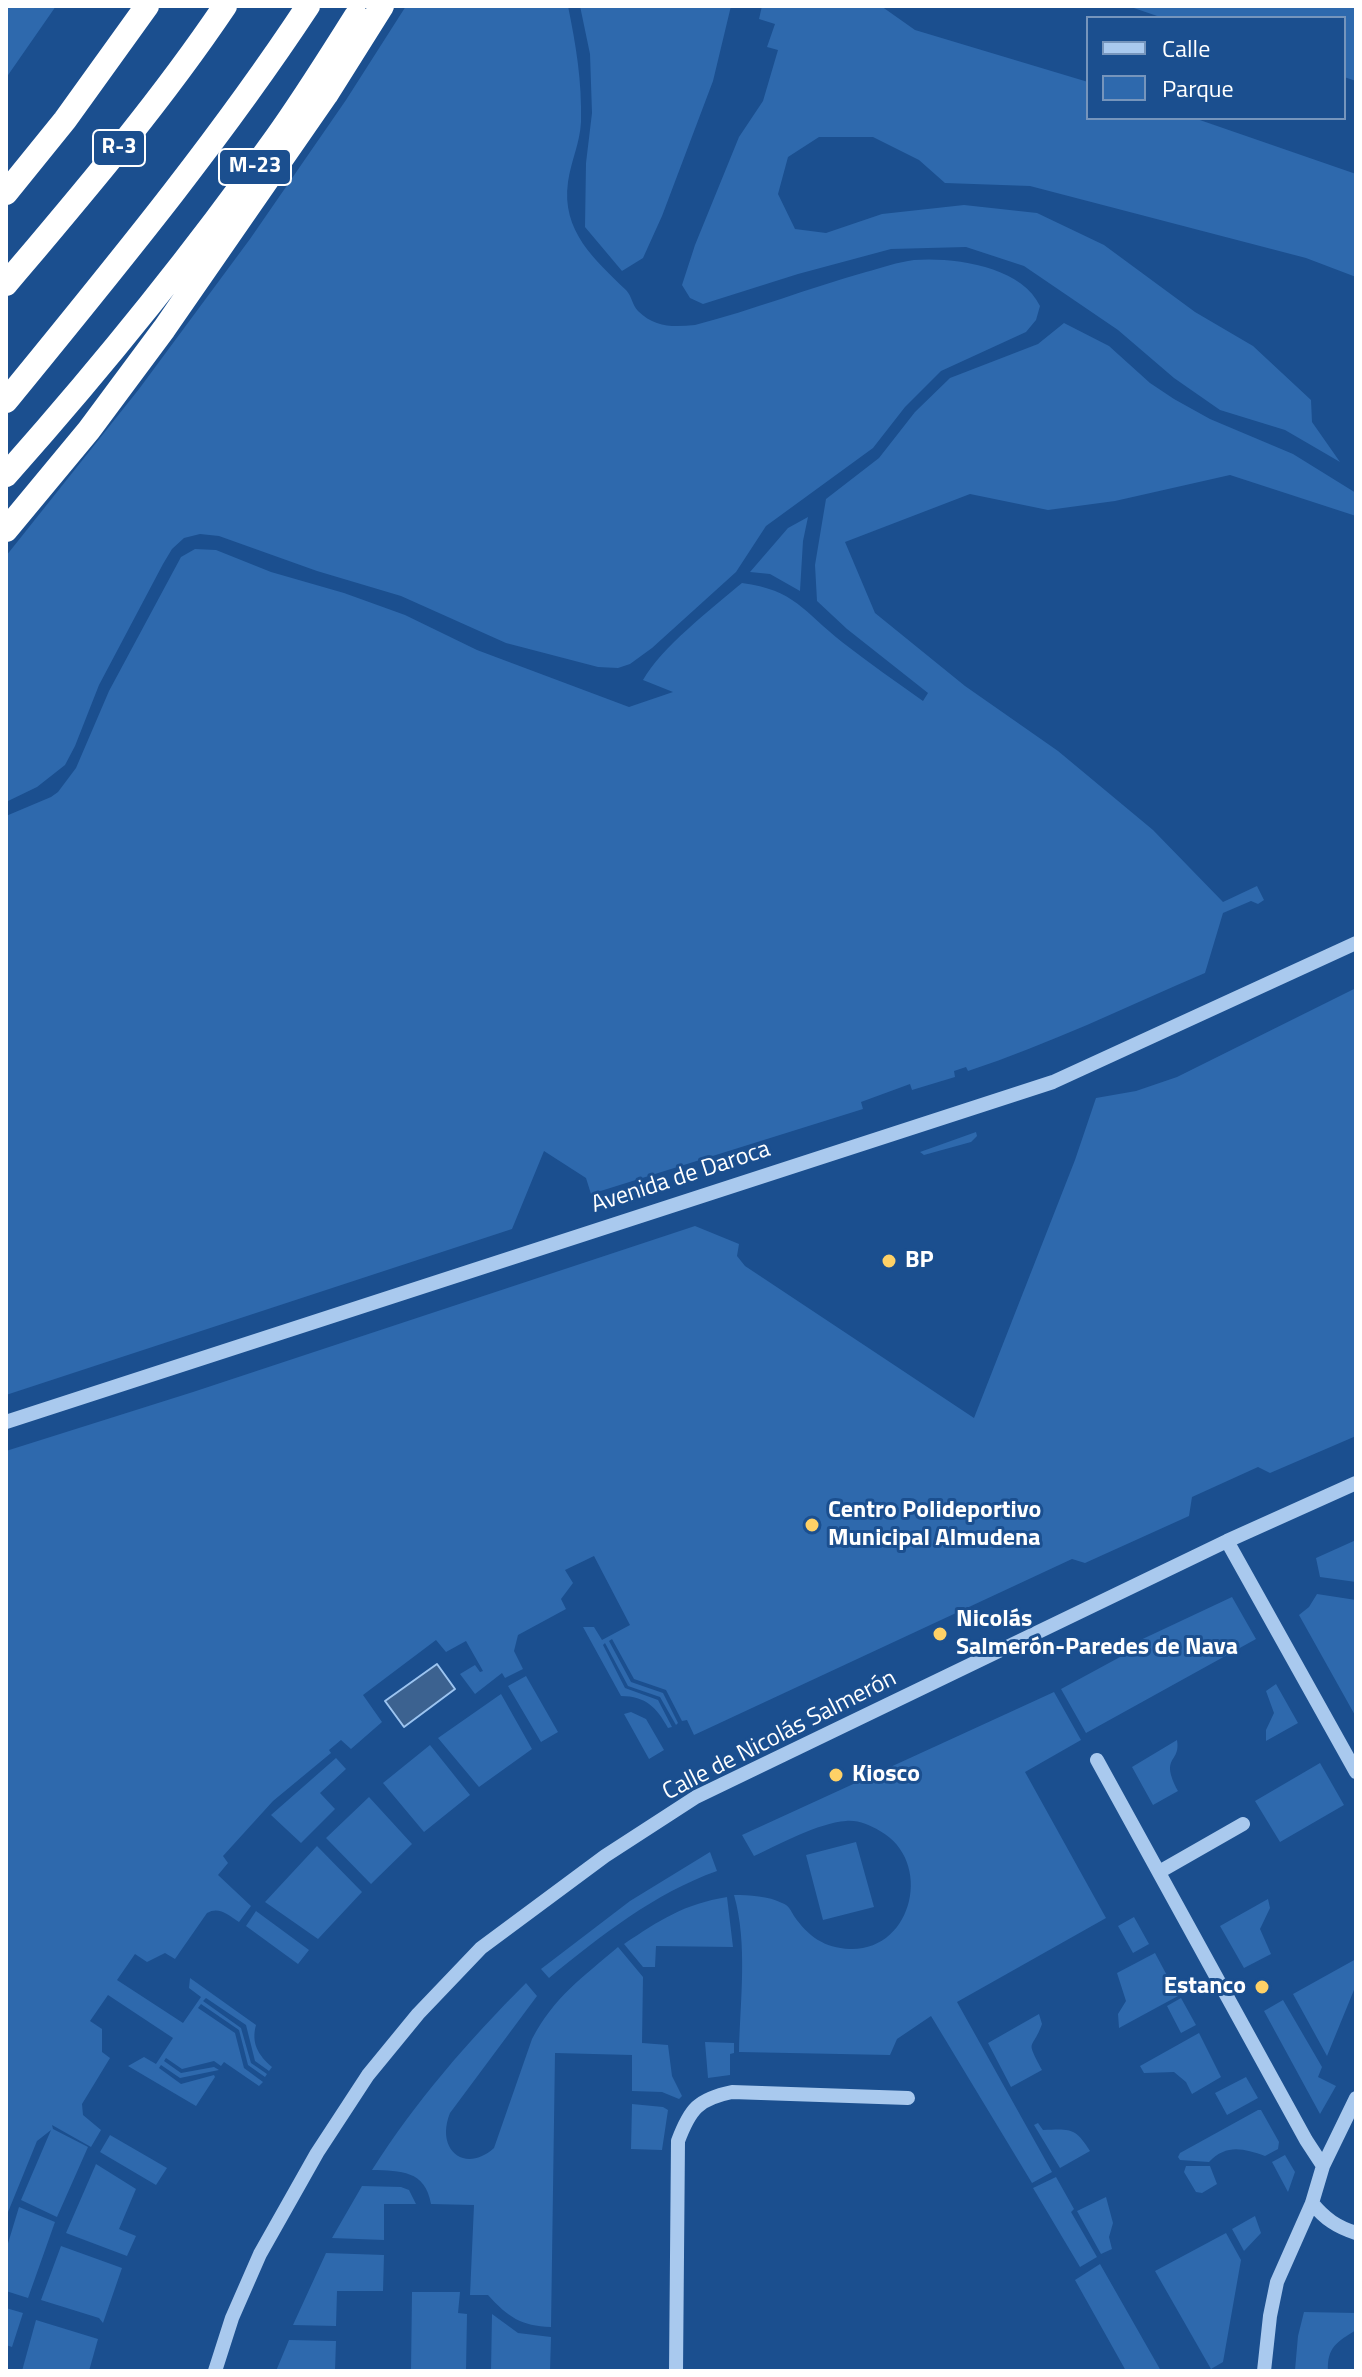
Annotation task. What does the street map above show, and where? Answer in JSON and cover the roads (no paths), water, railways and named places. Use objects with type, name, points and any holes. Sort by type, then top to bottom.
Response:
[{"type":"highway","points":[[6,193],[65,120],[147,6]]},
{"type":"highway","name":"R-3","points":[[6,284],[117,152],[225,6]]},
{"type":"highway","points":[[6,401],[170,197],[271,63],[308,6]]},
{"type":"highway","name":"M-23","points":[[6,475],[138,322],[208,231],[278,135],[363,6]]},
{"type":"highway","points":[[6,530],[89,430],[164,329],[326,95],[382,6]]},
{"type":"highway","points":[[6,169],[65,120]]},
{"type":"street","name":"Avenida de Daroca","points":[[6,1422],[1053,1082],[1356,943]]},
{"type":"street","name":"Calle de Nicolás Salmerón","points":[[215,2371],[232,2318],[260,2254],[317,2153],[368,2075],[418,2014],[481,1948],[605,1856],[696,1797],[1227,1541],[1356,1483]]},
{"type":"street","points":[[1227,1541],[1356,1772]]},
{"type":"street","points":[[1097,1760],[1323,2166]]},
{"type":"street","points":[[1159,1872],[1243,1824]]},
{"type":"street","points":[[676,2371],[678,2141],[694,2108],[709,2097],[732,2092],[908,2098]]},
{"type":"street","points":[[1264,2371],[1277,2282],[1312,2203],[1323,2166],[1356,2098]]},
{"type":"street","points":[[1312,2203],[1322,2216],[1356,2233]]},
{"type":"place","name":"BP","points":[[889,1261]]},
{"type":"place","name":"Centro Polideportivo Municipal Almudena","points":[[812,1525]]},
{"type":"place","name":"Nicolás Salmerón-Paredes de Nava","points":[[940,1634]]},
{"type":"place","name":"Kiosco","points":[[836,1775]]},
{"type":"place","name":"Estanco","points":[[1262,1987]]}]
